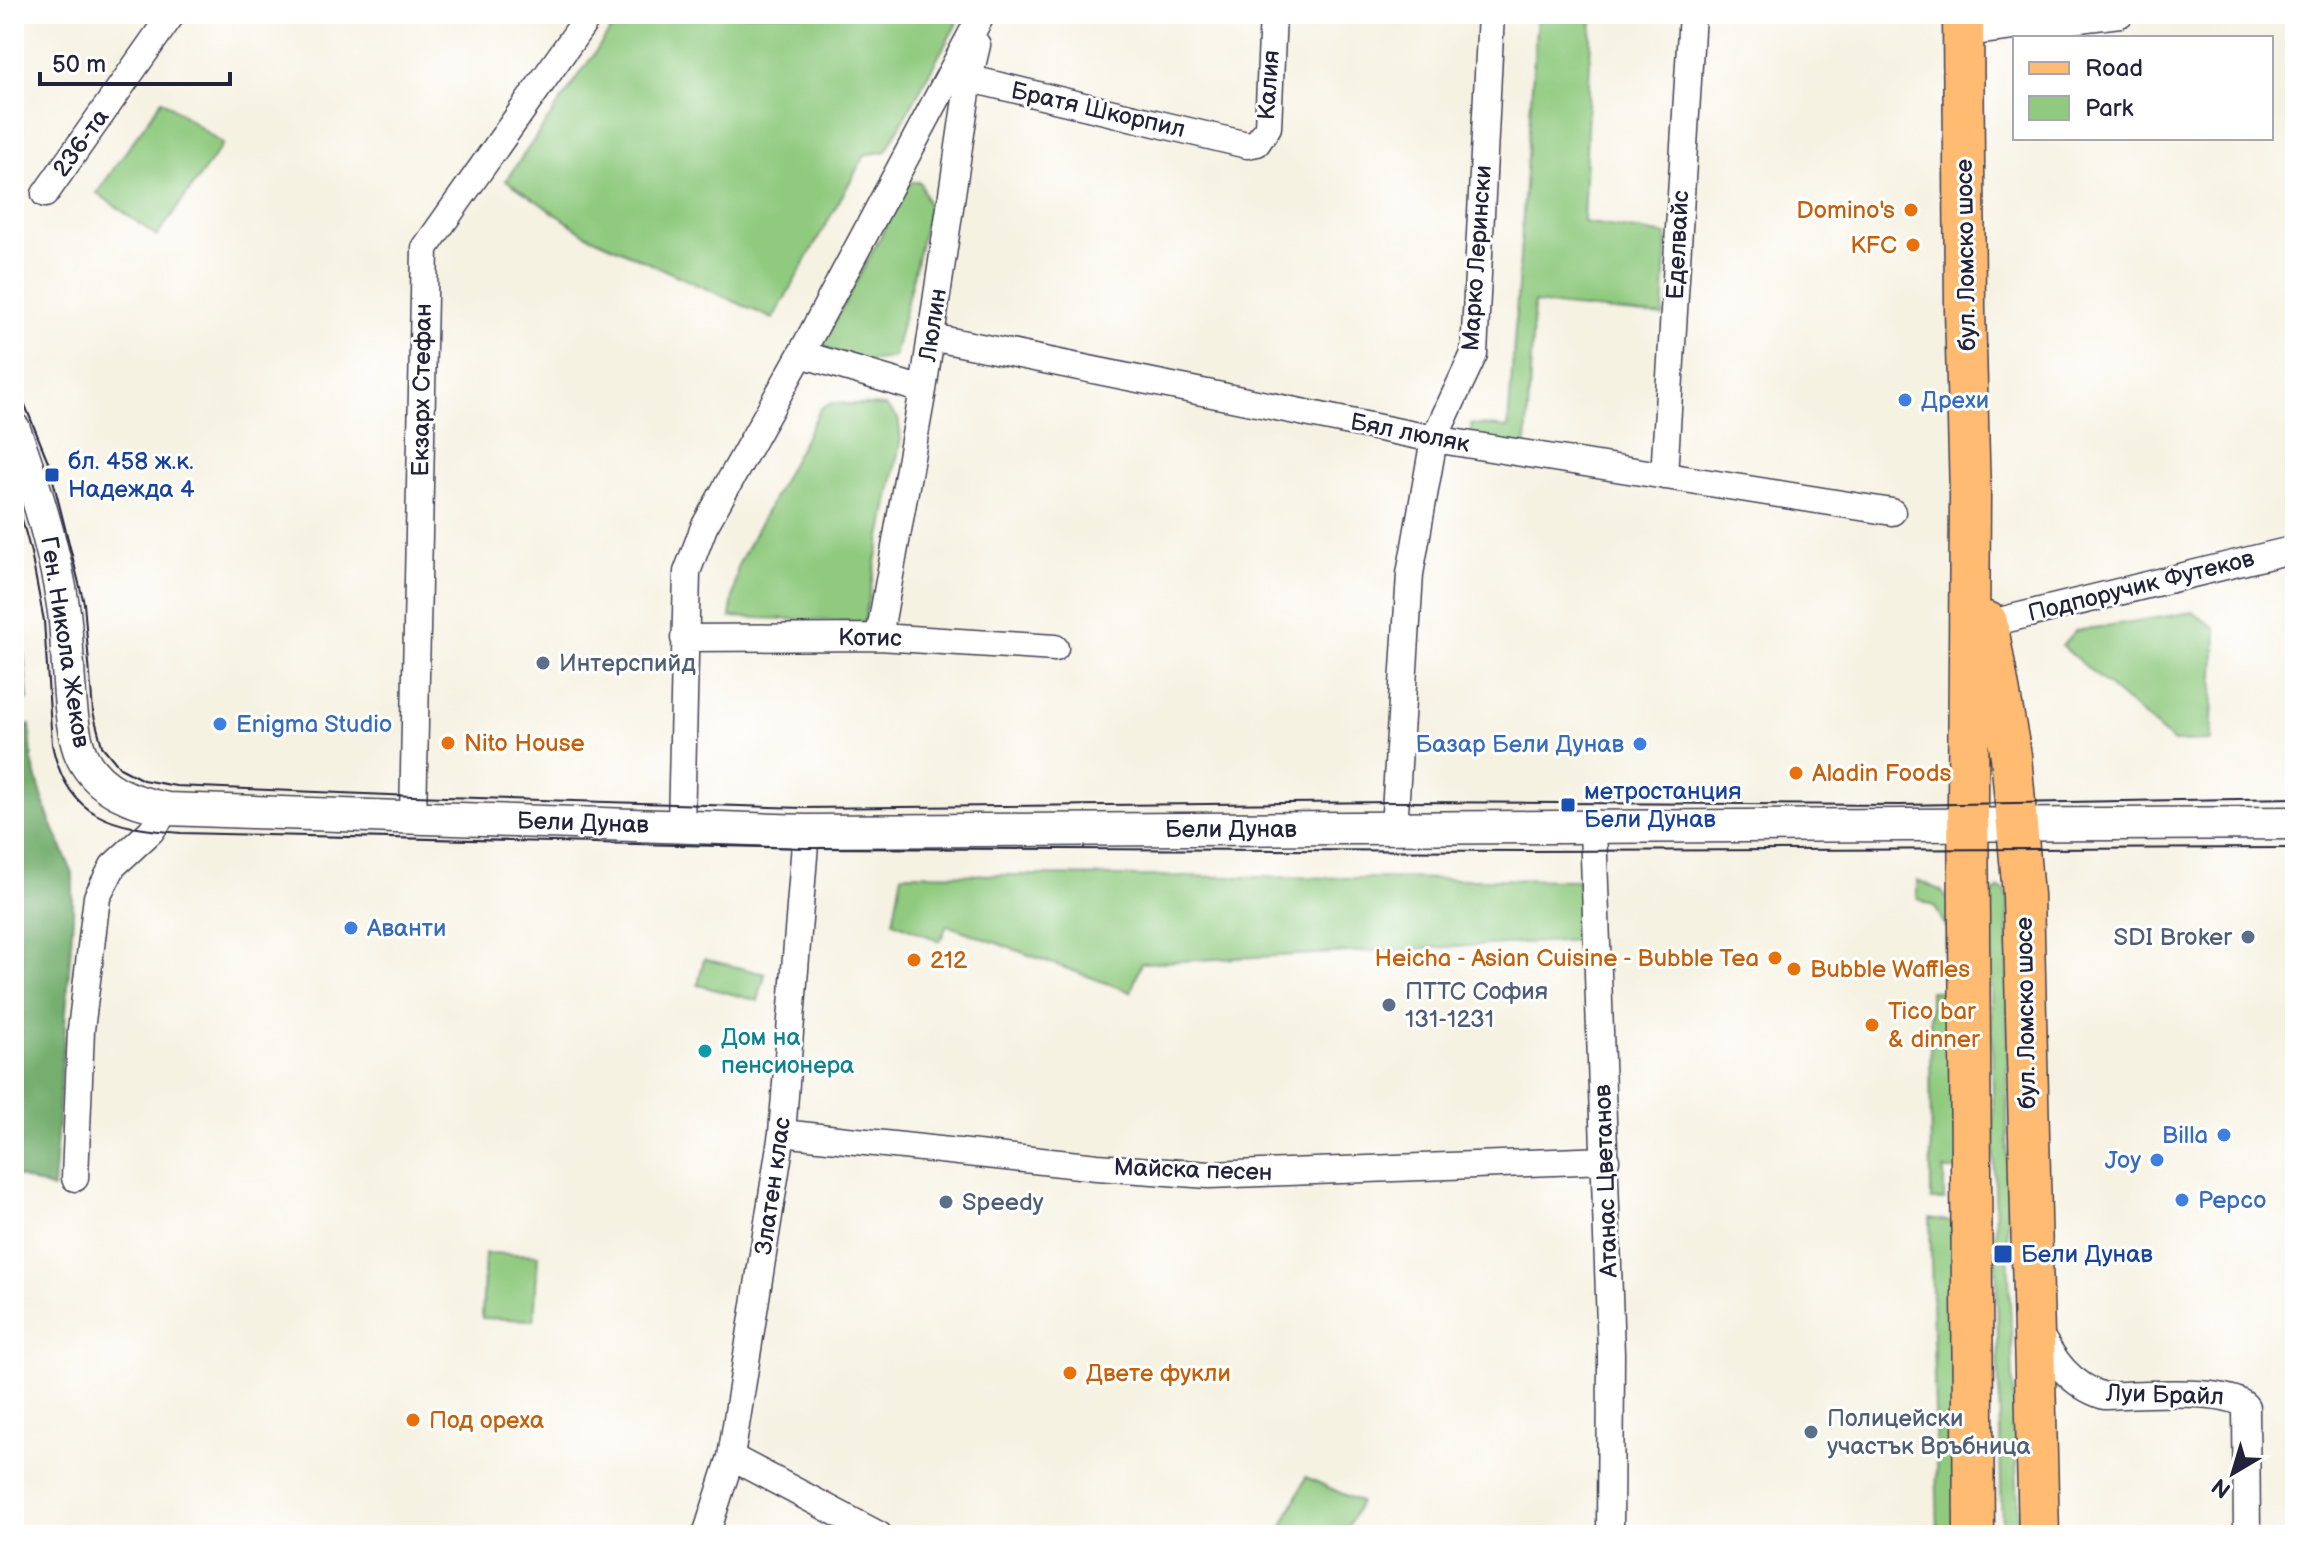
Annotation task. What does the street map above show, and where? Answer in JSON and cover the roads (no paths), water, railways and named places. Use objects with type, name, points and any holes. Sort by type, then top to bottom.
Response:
[{"type":"main road","name":"бул. Ломско шосе","points":[[1964,24],[1965,310],[1970,495],[1968,825],[1974,1535]]},
{"type":"main road","name":"бул. Ломско шосе","points":[[1970,495],[1987,624],[2011,756],[2023,895],[2039,1535]]},
{"type":"street","name":"236-та","points":[[45,194],[172,14]]},
{"type":"street","name":"Екзарх Стефан","points":[[413,818],[425,248],[590,14]]},
{"type":"street","points":[[681,826],[687,572],[704,527],[959,77],[983,14]]},
{"type":"street","name":"Калия","points":[[1247,145],[1257,143],[1268,127],[1273,14]]},
{"type":"street","name":"Марко Лерински","points":[[1394,828],[1410,574],[1434,439],[1474,354],[1491,14]]},
{"type":"street","name":"Еделвайс","points":[[1664,476],[1692,14]]},
{"type":"street","points":[[1964,24],[2120,14]]},
{"type":"street","name":"Братя Шкорпил","points":[[959,77],[1247,145]]},
{"type":"street","name":"Люлин","points":[[879,637],[931,337],[959,77]]},
{"type":"street","name":"Бял люляк","points":[[931,337],[1434,439],[1892,512]]},
{"type":"street","points":[[801,354],[923,390]]},
{"type":"street","name":"Ген. Никола Жеков","points":[[14,429],[33,481],[64,610],[74,729],[82,756],[94,775],[108,788],[141,804],[167,809]]},
{"type":"street","name":"Подпоручик Футеков","points":[[1987,624],[2295,549]]},
{"type":"street","name":"Котис","points":[[684,638],[879,637],[1055,648]]},
{"type":"street","name":"Бели Дунав","points":[[167,809],[806,831],[2295,823]]},
{"type":"street","points":[[75,1178],[81,1030],[97,897],[113,866],[151,831],[167,809]]},
{"type":"street","name":"Атанас Цветанов","points":[[1593,827],[1611,1354],[1610,1535]]},
{"type":"street","name":"Златен клас","points":[[706,1535],[731,1457],[782,1133],[806,831]]},
{"type":"street","name":"Майска песен","points":[[782,1133],[1107,1168],[1209,1175],[1606,1160]]},
{"type":"street","name":"Луи Брайл","points":[[2034,1324],[2052,1357],[2069,1377],[2092,1392],[2104,1396],[2205,1394],[2237,1398],[2246,1407],[2247,1535]]},
{"type":"street","points":[[731,1457],[879,1535]]},
{"type":"tram line","points":[[14,378],[49,464],[84,603],[93,712],[102,746],[120,768],[143,780],[176,786],[803,808],[1396,802],[1900,805],[2295,798]]},
{"type":"tram line","points":[[14,489],[44,621],[52,744],[59,769],[69,789],[82,804],[97,815],[135,828],[181,833],[805,848],[1532,851],[2295,848]]},
{"type":"place","name":"Domino's","points":[[1911,210]]},
{"type":"place","name":"KFC","points":[[1913,245]]},
{"type":"place","name":"Дрехи","points":[[1905,400]]},
{"type":"place","name":"бл. 458 ж.к. Надежда 4","points":[[52,475]]},
{"type":"place","name":"Интерспийд","points":[[543,663]]},
{"type":"place","name":"Enigma Studio","points":[[220,724]]},
{"type":"place","name":"Nito House","points":[[448,743]]},
{"type":"place","name":"Базар Бели Дунав","points":[[1640,744]]},
{"type":"place","name":"Aladin Foods","points":[[1796,773]]},
{"type":"place","name":"метростанция Бели Дунав","points":[[1568,805]]},
{"type":"place","name":"Аванти","points":[[351,928]]},
{"type":"place","name":"SDI Broker","points":[[2248,937]]},
{"type":"place","name":"Heicha - Asian Cuisine - Bubble Tea","points":[[1775,958]]},
{"type":"place","name":"212","points":[[914,960]]},
{"type":"place","name":"Bubble Waffles","points":[[1794,969]]},
{"type":"place","name":"ПТТС София 131-1231","points":[[1389,1005]]},
{"type":"place","name":"Tico bar & dinner","points":[[1872,1025]]},
{"type":"place","name":"Дом на пенсионера","points":[[705,1051]]},
{"type":"place","name":"Billa","points":[[2224,1135]]},
{"type":"place","name":"Joy","points":[[2157,1160]]},
{"type":"place","name":"Pepco","points":[[2182,1200]]},
{"type":"place","name":"Speedy","points":[[946,1202]]},
{"type":"place","name":"Бели Дунав","points":[[2003,1254]]},
{"type":"place","name":"Двете фукли","points":[[1070,1373]]},
{"type":"place","name":"Под ореха","points":[[413,1420]]},
{"type":"place","name":"Полицейски участък Връбница","points":[[1811,1432]]}]
